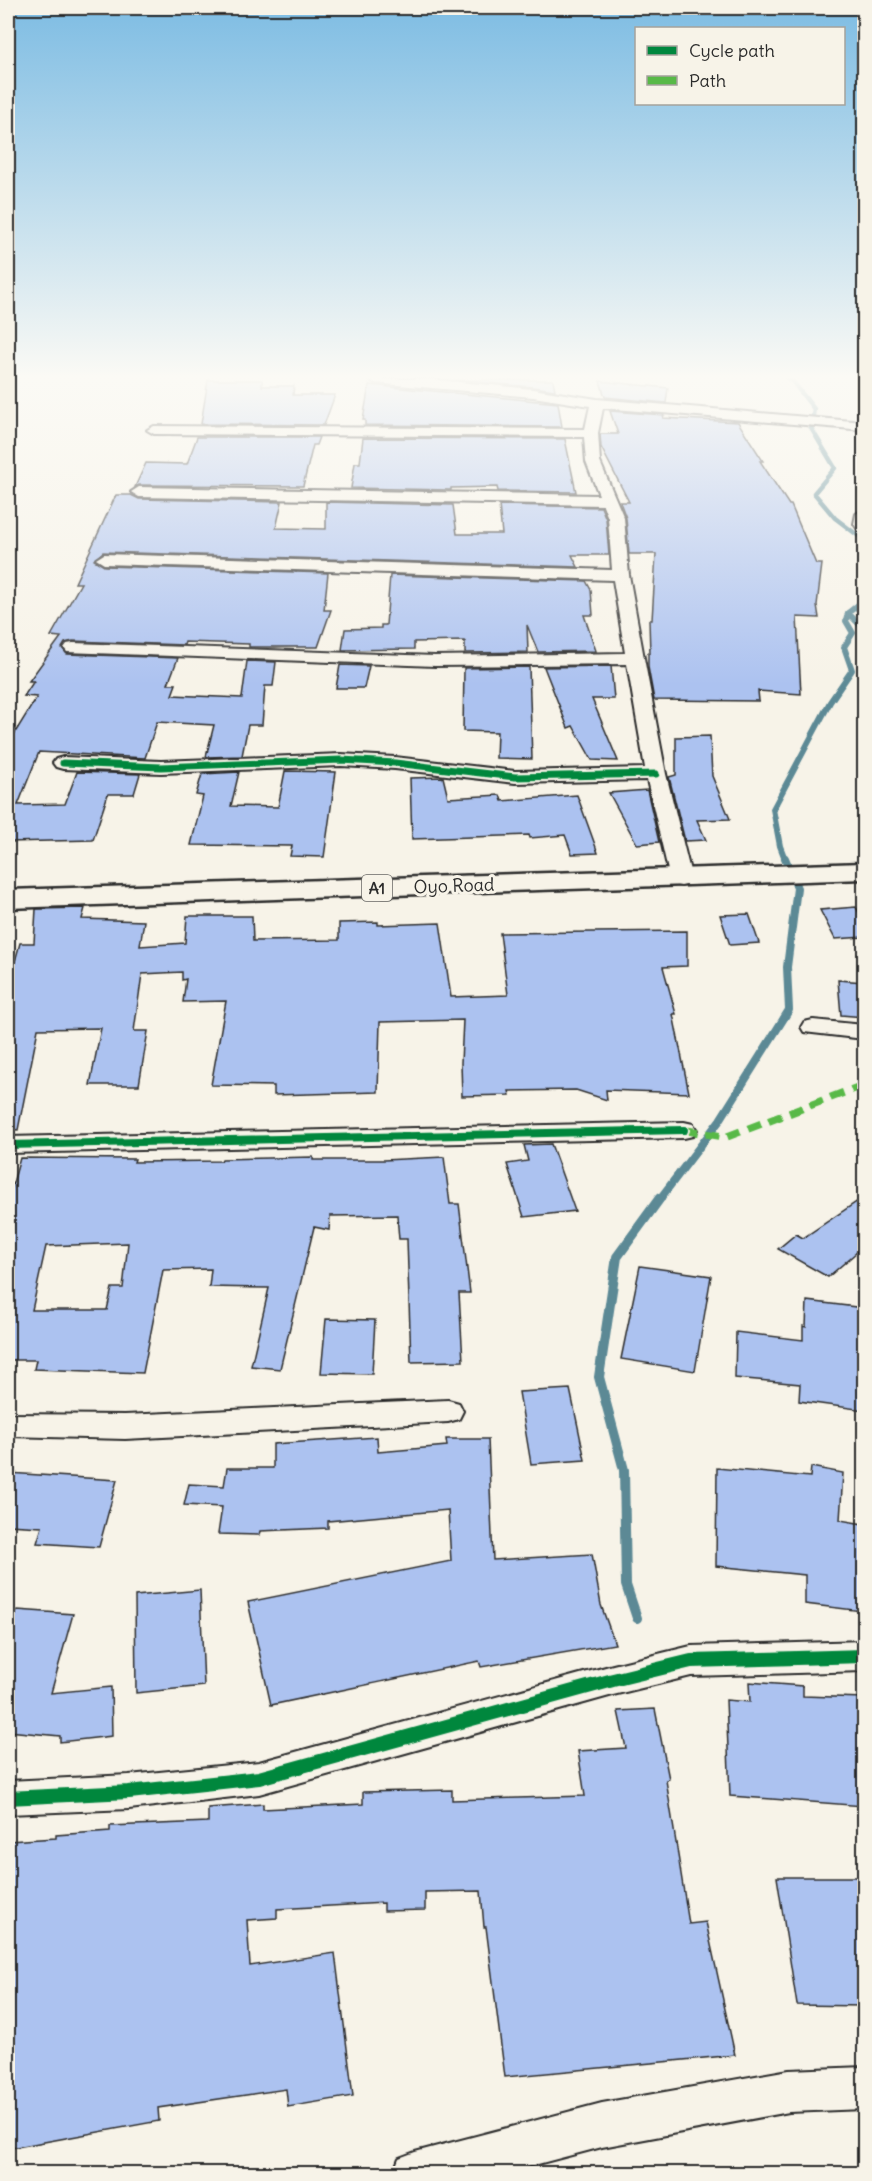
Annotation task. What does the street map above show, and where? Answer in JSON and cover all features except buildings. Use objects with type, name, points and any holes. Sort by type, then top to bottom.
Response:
[{"type":"highway","name":"Oyo Road","points":[[8,899],[681,879],[864,871]]},
{"type":"street","points":[[601,481],[616,518],[621,575],[634,658],[656,774],[681,879]]},
{"type":"street","points":[[139,492],[609,500]]},
{"type":"street","points":[[864,514],[862,524],[864,527]]},
{"type":"street","points":[[104,560],[621,575]]},
{"type":"street","points":[[73,648],[216,655],[435,661],[634,658]]},
{"type":"street","points":[[63,763],[160,767],[341,760],[395,763],[515,777],[656,774]]},
{"type":"street","points":[[813,1027],[864,1032]]},
{"type":"street","points":[[8,1144],[173,1143],[684,1130]]},
{"type":"street","points":[[8,1425],[125,1427],[448,1411]]},
{"type":"street","points":[[8,1798],[129,1792],[259,1778],[613,1680],[691,1661],[864,1656]]},
{"type":"street","points":[[415,2174],[602,2125],[789,2091],[864,2088]]},
{"type":"waterway","points":[[824,481],[814,493],[835,518],[864,540]]},
{"type":"waterway","points":[[848,613],[864,600]]},
{"type":"waterway","points":[[785,859],[780,846],[773,809],[830,702],[852,670],[844,647],[853,633],[846,621],[848,613]]},
{"type":"waterway","points":[[848,613],[864,629]]},
{"type":"waterway","points":[[659,1200],[720,1120],[789,1010],[787,967],[797,888],[785,858]]},
{"type":"waterway","points":[[637,1618],[626,1585],[624,1470],[599,1377],[617,1257],[660,1198]]},
{"type":"marked path","points":[[684,1130],[726,1137],[859,1087]]},
{"type":"cycle path","points":[[63,763],[161,767],[341,760],[395,763],[515,777],[656,774]]},
{"type":"cycle path","points":[[8,1145],[684,1130]]},
{"type":"cycle path","points":[[8,1798],[129,1792],[259,1778],[613,1680],[691,1661],[864,1656]]}]
